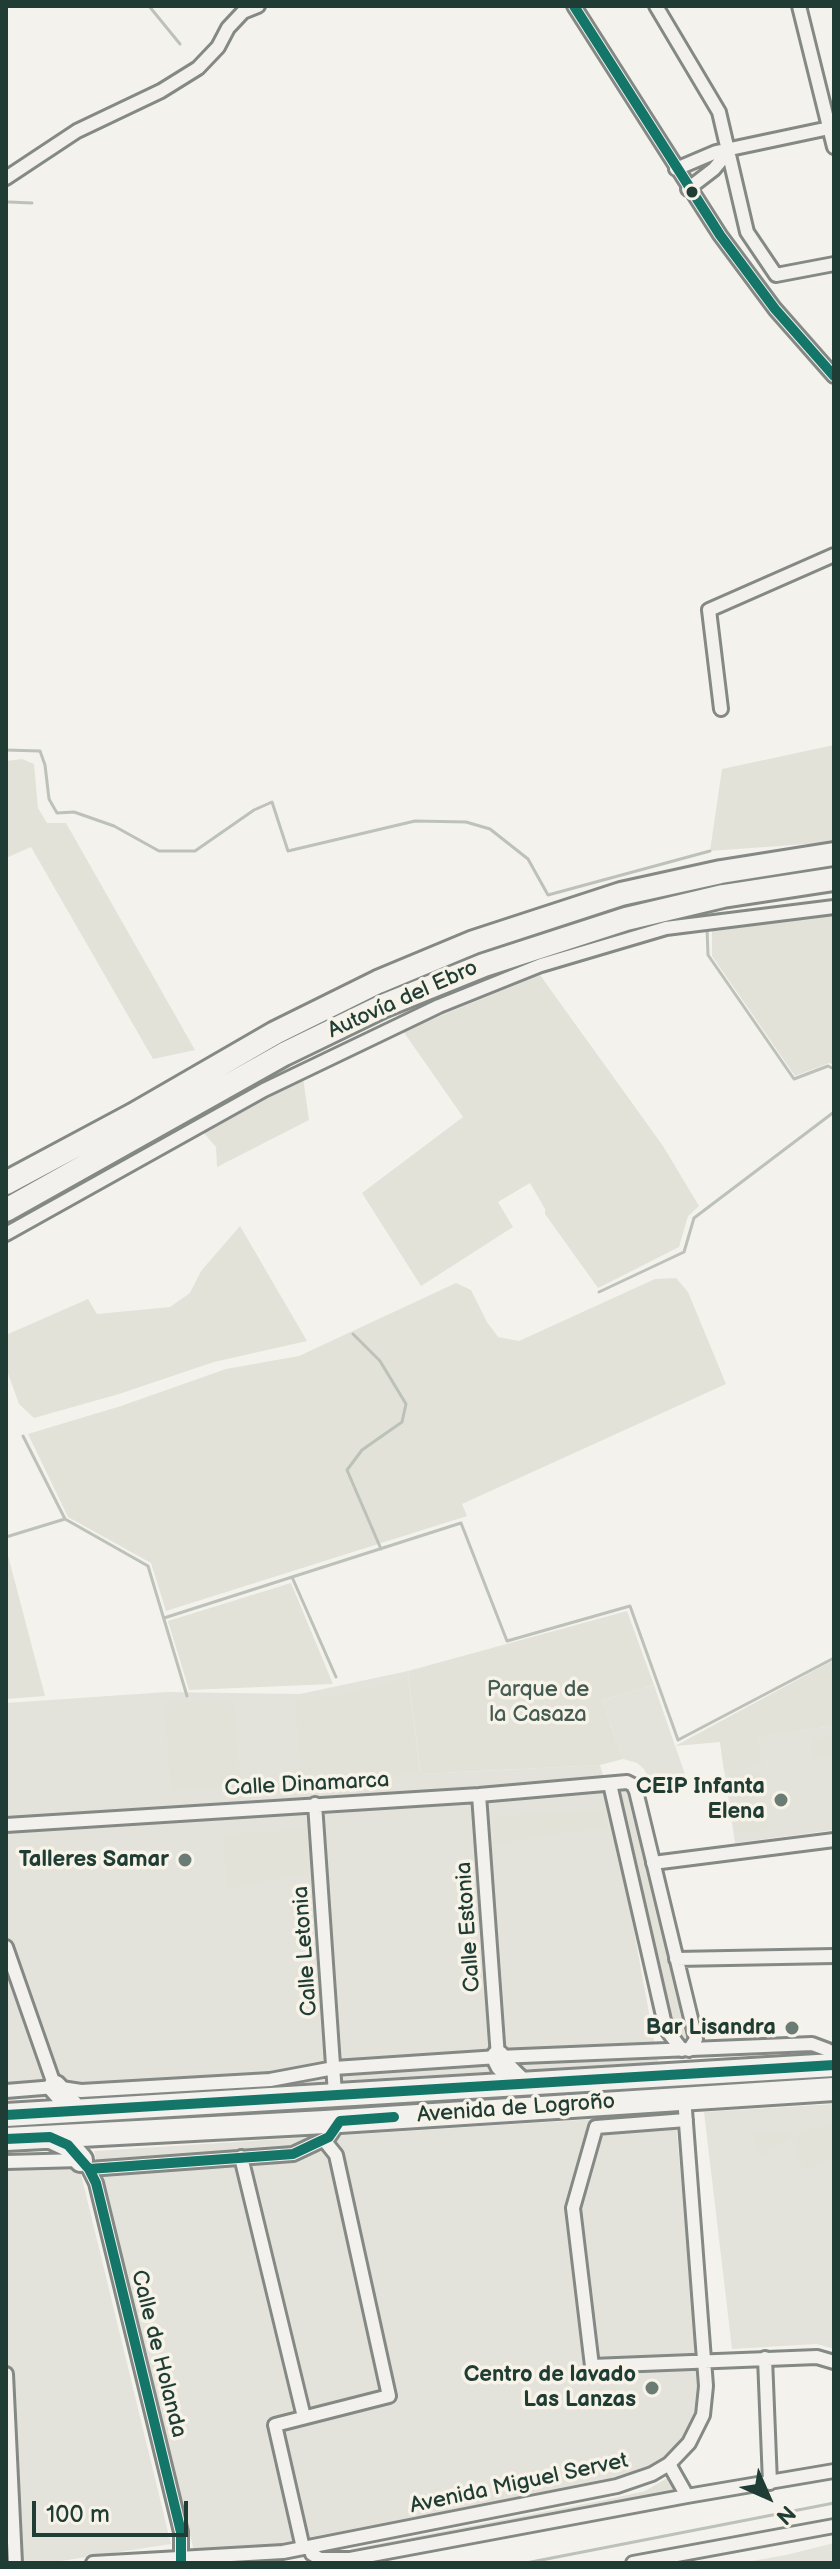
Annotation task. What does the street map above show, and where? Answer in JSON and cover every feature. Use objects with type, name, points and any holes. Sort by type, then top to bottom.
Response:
[{"type":"highway","name":"Autovía del Ebro","points":[[6,1183],[133,1115],[275,1033],[378,982],[474,942],[621,894],[721,872],[834,854]]},
{"type":"highway","name":"Autovía del Ebro","points":[[6,1210],[284,1054],[385,1005],[470,970],[626,919],[723,896],[834,879]]},
{"type":"highway","name":"Avenida de Logroño","points":[[6,2115],[214,2092],[335,2094],[783,2067],[832,2054]]},
{"type":"highway","points":[[498,2057],[520,2083]]},
{"type":"highway","points":[[480,2085],[498,2057]]},
{"type":"highway","points":[[55,2087],[64,2111]]},
{"type":"highway","name":"Avenida de Logroño","points":[[6,2139],[834,2089]]},
{"type":"highway","points":[[50,2137],[68,2145],[85,2164]]},
{"type":"street","points":[[6,178],[77,131],[161,91],[198,68],[218,47],[228,28],[243,12],[258,6]]},
{"type":"street","points":[[574,6],[688,189],[758,287],[834,376]]},
{"type":"street","points":[[656,6],[719,112],[747,232],[776,275],[834,264]]},
{"type":"street","points":[[799,6],[832,128],[834,147]]},
{"type":"street","points":[[676,169],[706,155],[832,128]]},
{"type":"street","points":[[688,189],[714,169],[728,152]]},
{"type":"street","points":[[721,709],[709,610],[834,555]]},
{"type":"street","points":[[6,1234],[264,1090],[439,1006],[541,965],[666,928],[834,907]]},
{"type":"street","points":[[627,1782],[633,1785],[696,2039],[695,2044],[680,2050],[666,2029],[610,1784],[627,1782]]},
{"type":"street","name":"Calle Dinamarca","points":[[6,1825],[610,1784]]},
{"type":"street","name":"Calle Estonia","points":[[479,1795],[498,2057]]},
{"type":"street","name":"Calle Letonia","points":[[315,1804],[335,2094]]},
{"type":"street","points":[[653,1863],[834,1840]]},
{"type":"street","points":[[6,1947],[55,2087]]},
{"type":"street","points":[[676,1959],[834,1956]]},
{"type":"street","points":[[666,2029],[680,2050]]},
{"type":"street","points":[[6,2091],[55,2087],[81,2091],[214,2092],[334,2068],[498,2057],[812,2044],[832,2054]]},
{"type":"street","name":"Avenida Miguel Servet","points":[[93,2563],[181,2560],[306,2548],[617,2486],[652,2474],[669,2464],[689,2443],[703,2415],[705,2360],[684,2097]]},
{"type":"street","points":[[686,2120],[596,2127],[573,2208],[592,2366],[817,2357],[834,2362]]},
{"type":"street","points":[[6,2162],[85,2164],[293,2154],[324,2140],[340,2121]]},
{"type":"street","points":[[324,2140],[336,2155],[389,2396],[275,2425],[306,2548],[312,2554],[320,2559],[350,2559],[834,2471]]},
{"type":"street","points":[[241,2157],[304,2417]]},
{"type":"street","name":"Calle de Holanda","points":[[85,2164],[97,2189],[181,2532],[181,2560]]},
{"type":"street","points":[[765,2358],[770,2483]]},
{"type":"street","points":[[6,2374],[15,2563]]},
{"type":"street","points":[[669,2464],[687,2496]]},
{"type":"street","points":[[633,2563],[834,2526]]},
{"type":"shaded area","points":[[408,1671],[421,1774],[600,1765],[610,1799],[658,2062],[6,2100],[6,1703],[167,1692],[300,1694]]},
{"type":"shaded area","points":[[654,1685],[688,1783],[649,1794],[644,1769],[637,1763],[623,1759],[602,1700]]},
{"type":"shaded area","name":"CEIP Infanta Elena","points":[[834,1726],[834,1830],[735,1843],[720,1742]]},
{"type":"shaded area","points":[[834,2104],[834,2349],[817,2344],[732,2349],[704,2112]]},
{"type":"shaded area","points":[[675,2114],[699,2365],[693,2425],[668,2457],[626,2478],[310,2541],[194,2551],[94,2151]]},
{"type":"shaded area","points":[[79,2166],[171,2544],[48,2563],[6,2563],[6,2170]]},
{"type":"shaded area","points":[[834,2543],[834,2563],[740,2563],[786,2555]]},
{"type":"green space","points":[[834,745],[834,842],[710,851],[722,769]]},
{"type":"green space","points":[[22,759],[34,764],[38,808],[47,823],[66,823],[195,1050],[153,1059],[31,847],[6,858],[6,761]]},
{"type":"green space","points":[[834,913],[834,1065],[829,1063],[795,1076],[712,956],[712,927]]},
{"type":"green space","points":[[540,975],[663,1146],[699,1206],[688,1216],[679,1247],[598,1288],[545,1214],[530,1183],[498,1202],[513,1227],[421,1286],[362,1193],[463,1117],[403,1031]]},
{"type":"green space","points":[[303,1077],[309,1120],[217,1167],[216,1147],[202,1131]]},
{"type":"green space","points":[[240,1226],[307,1341],[214,1362],[34,1418],[19,1404],[6,1368],[6,1335],[88,1299],[97,1314],[170,1307],[190,1293],[201,1271]]},
{"type":"green space","points":[[676,1278],[688,1292],[726,1384],[462,1504],[467,1516],[166,1611],[151,1563],[68,1517],[28,1434],[121,1406],[226,1369],[299,1356],[456,1283],[471,1290],[498,1337],[519,1341],[655,1279]]},
{"type":"green space","points":[[6,1548],[45,1696],[6,1699]]},
{"type":"green space","points":[[291,1583],[333,1684],[189,1690],[168,1621]]},
{"type":"green space","name":"Parque de la Casaza","points":[[627,1611],[654,1685],[602,1700],[623,1759],[600,1765],[421,1774],[408,1671]]},
{"type":"green space","points":[[834,1660],[834,1726],[758,1737],[762,1765],[724,1771],[720,1742],[675,1746]]},
{"type":"green space","points":[[407,1677],[419,1773],[300,1781],[296,1699],[338,1696]]},
{"type":"green space","points":[[164,1701],[233,1701],[241,1786],[171,1791]]},
{"type":"green space","points":[[834,1736],[834,1755],[812,1758],[810,1739]]},
{"type":"green space","points":[[760,1772],[768,1829],[736,1834],[728,1776]]},
{"type":"green space","points":[[624,1788],[631,1793],[690,2037],[684,2045],[675,2037],[621,1800],[620,1791]]},
{"type":"green space","points":[[604,1810],[606,1827],[495,1844],[493,1816]]},
{"type":"green space","points":[[306,1828],[308,1873],[227,1888],[223,1835]]},
{"type":"green space","points":[[834,2123],[834,2157],[805,2171],[792,2142],[802,2131]]},
{"type":"green space","points":[[799,2130],[763,2155],[753,2137],[758,2133]]},
{"type":"green space","points":[[669,2477],[677,2495],[353,2557],[351,2549],[610,2499],[645,2491]]},
{"type":"waterway","points":[[149,6],[180,44]]},
{"type":"waterway","points":[[9,202],[32,203]]},
{"type":"waterway","points":[[6,750],[40,751],[49,799],[57,813],[74,812],[114,826],[159,851],[195,851],[254,810],[272,802],[288,851],[415,821],[466,822],[490,829],[528,859],[548,895],[710,851]]},
{"type":"waterway","points":[[707,928],[708,955],[794,1079],[828,1066],[834,1069]]},
{"type":"waterway","points":[[599,1292],[684,1252],[694,1218],[834,1112]]},
{"type":"waterway","points":[[353,1334],[380,1361],[406,1404],[402,1422],[362,1450],[347,1470],[381,1549]]},
{"type":"waterway","points":[[23,1436],[65,1519]]},
{"type":"waterway","points":[[6,1537],[65,1519],[148,1566],[187,1696]]},
{"type":"waterway","points":[[164,1618],[461,1523],[507,1641],[630,1606],[678,1740],[834,1658]]},
{"type":"waterway","points":[[292,1577],[336,1677]]},
{"type":"waterway","points":[[526,2563],[834,2503]]},
{"type":"transit line","points":[[574,6],[720,235],[775,309],[834,376]]},
{"type":"transit line","points":[[6,2115],[834,2065]]},
{"type":"transit line","points":[[89,2169],[293,2154],[329,2137],[340,2121],[394,2117]]},
{"type":"transit line","points":[[6,2139],[50,2137],[68,2145],[89,2169],[96,2183],[181,2532],[181,2563]]},
{"type":"place","name":"CEIP Infanta Elena","points":[[781,1800]]},
{"type":"place","name":"Talleres Samar","points":[[185,1860]]},
{"type":"place","name":"Bar Lisandra","points":[[792,2028]]},
{"type":"place","name":"Centro de lavado Las Lanzas","points":[[652,2388]]}]
